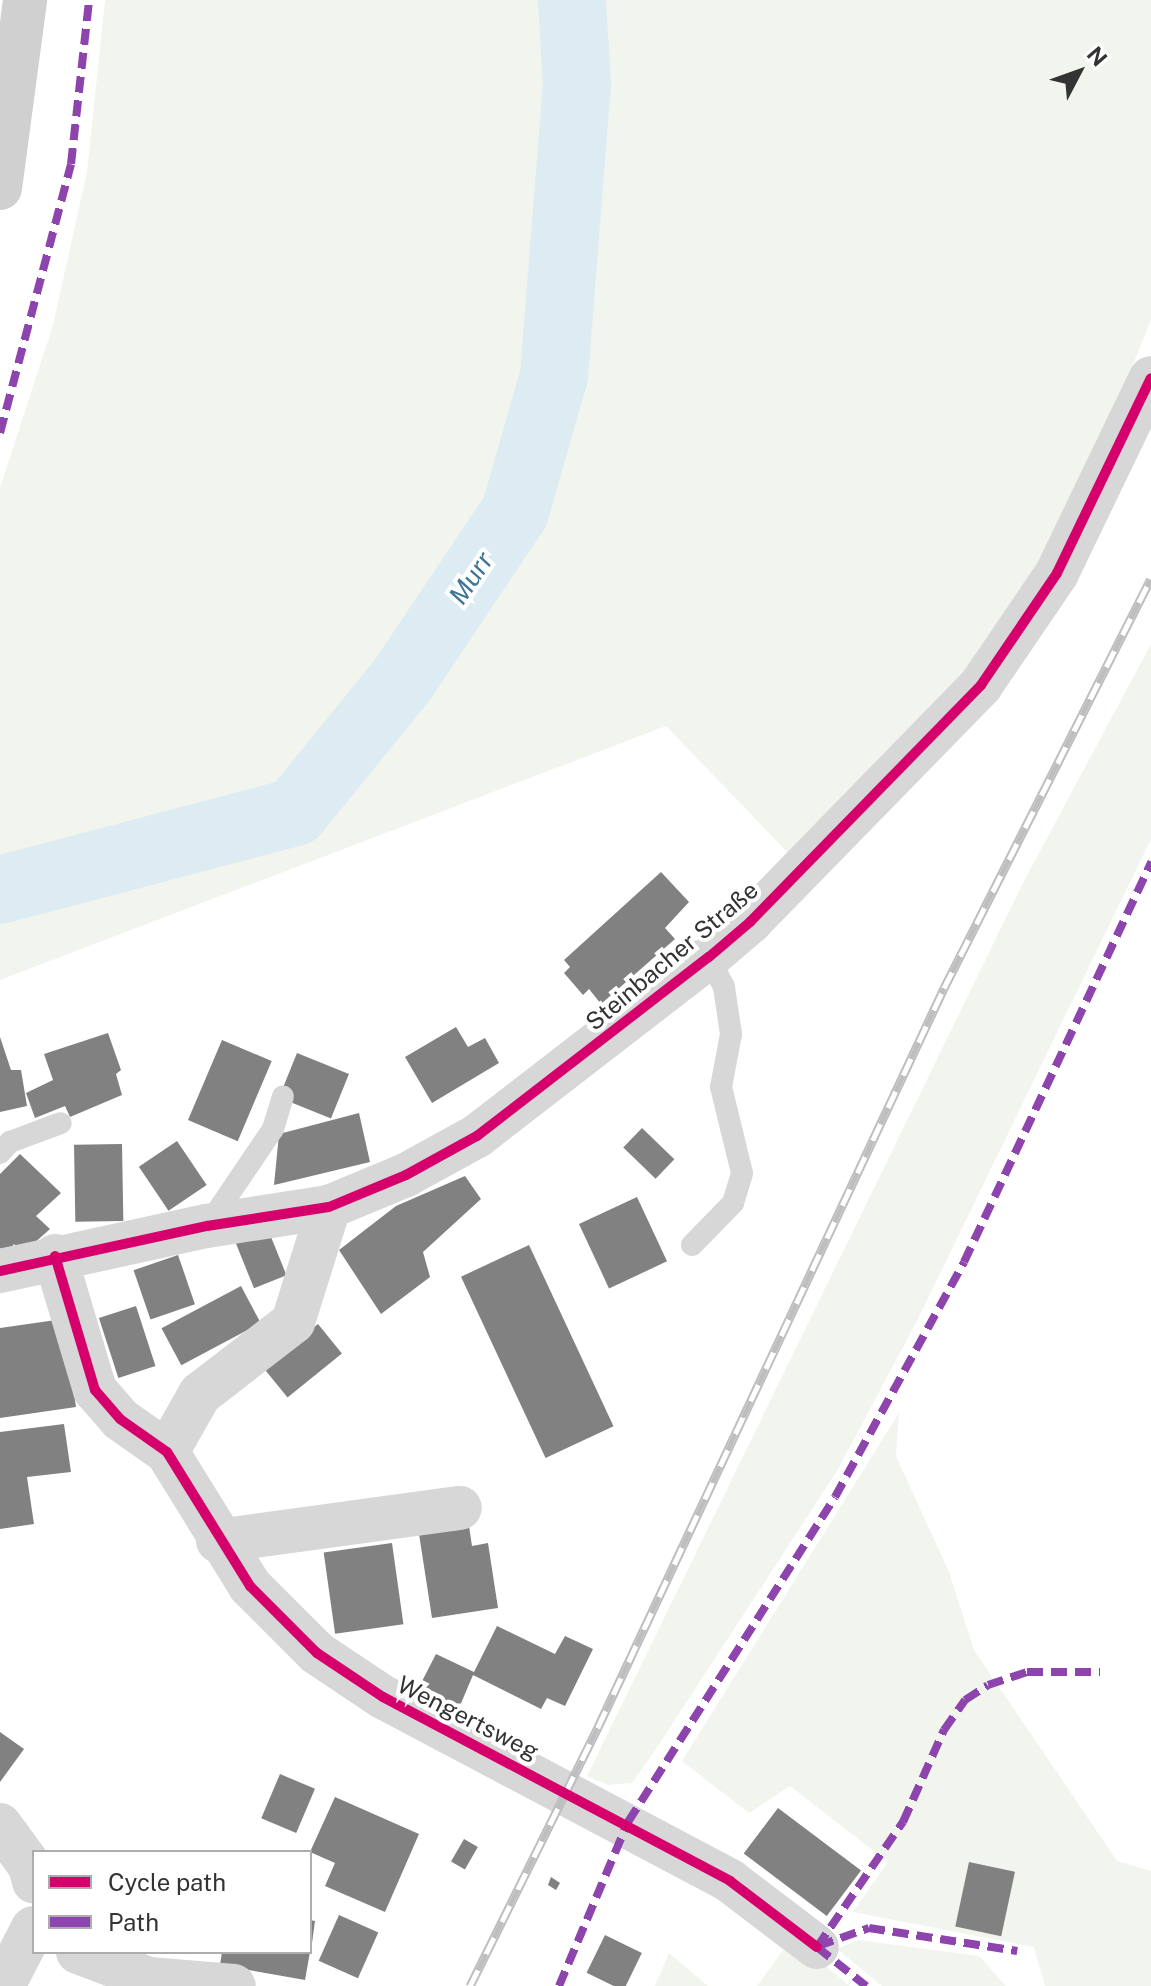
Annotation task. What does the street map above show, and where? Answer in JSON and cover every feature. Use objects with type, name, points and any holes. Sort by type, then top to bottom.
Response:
[{"type":"street","points":[[0,188],[25,0]]},
{"type":"street","name":"Steinbacher Straße","points":[[0,1271],[55,1256],[207,1226],[329,1207],[406,1175],[477,1136],[709,957],[750,922],[981,685],[1057,573],[1151,378]]},
{"type":"street","points":[[55,1256],[95,1390],[120,1419],[167,1452],[200,1394],[293,1322],[329,1207]]},
{"type":"street","name":"Wengertsweg","points":[[167,1452],[218,1541],[250,1586],[317,1653],[383,1697],[628,1822],[730,1881],[817,1947]]},
{"type":"street","points":[[218,1541],[460,1508]]},
{"type":"street","points":[[0,1825],[30,1866],[32,1874]]},
{"type":"street","points":[[3,1986],[32,1930]]},
{"type":"street","points":[[83,1954],[149,1979],[234,1986]]},
{"type":"lane","points":[[692,1245],[733,1203],[742,1173],[721,1087],[731,1034],[724,987],[709,957]]},
{"type":"lane","points":[[207,1226],[273,1129],[283,1097]]},
{"type":"lane","points":[[0,1153],[10,1142],[61,1123]]},
{"type":"shaded area","points":[[105,0],[1151,0],[1151,319],[1084,489],[982,653],[793,858],[666,726],[0,980],[0,488],[53,325],[87,172]]},
{"type":"shaded area","points":[[1151,644],[1151,839],[918,1319],[837,1471],[632,1783],[608,1785],[587,1776],[1022,885]]},
{"type":"shaded area","points":[[899,1413],[896,1456],[949,1572],[974,1650],[1117,1861],[1151,1871],[1151,1986],[1045,1986],[1034,1947],[853,1912],[888,1862],[790,1786],[749,1813],[682,1761]]},
{"type":"shaded area","points":[[792,1938],[850,1986],[757,1986]]},
{"type":"shaded area","points":[[858,1940],[979,1956],[1006,1986],[882,1986],[837,1949]]},
{"type":"shaded area","points":[[669,1953],[708,1986],[655,1986]]},
{"type":"building","points":[[661,872],[689,902],[665,928],[675,939],[601,1004],[589,989],[583,995],[564,973],[570,967],[564,960]]},
{"type":"building","points":[[456,1027],[468,1047],[485,1038],[499,1063],[432,1103],[405,1057]]},
{"type":"building","points":[[108,1033],[121,1070],[116,1074],[122,1095],[70,1117],[65,1106],[35,1118],[26,1093],[53,1080],[44,1054]]},
{"type":"building","points":[[0,1037],[11,1070],[21,1070],[27,1106],[0,1112]]},
{"type":"building","points":[[222,1040],[272,1061],[238,1141],[188,1120]]},
{"type":"building","points":[[297,1053],[349,1074],[331,1118],[279,1098]]},
{"type":"building","points":[[359,1113],[370,1162],[274,1185],[279,1134]]},
{"type":"building","points":[[642,1128],[674,1159],[656,1179],[623,1147]]},
{"type":"building","points":[[177,1141],[207,1185],[169,1211],[139,1167]]},
{"type":"building","points":[[122,1144],[123,1221],[75,1222],[74,1145]]},
{"type":"building","points":[[20,1154],[61,1193],[36,1216],[50,1229],[23,1253],[14,1244],[7,1254],[0,1248],[0,1174]]},
{"type":"building","points":[[465,1176],[481,1199],[423,1252],[430,1277],[381,1314],[339,1250],[396,1206]]},
{"type":"building","points":[[637,1197],[667,1261],[609,1288],[579,1224]]},
{"type":"building","points":[[267,1227],[286,1275],[254,1288],[235,1240]]},
{"type":"building","points":[[529,1245],[614,1426],[546,1458],[461,1277]]},
{"type":"building","points":[[178,1255],[195,1304],[150,1319],[134,1270]]},
{"type":"building","points":[[241,1286],[261,1323],[181,1365],[162,1328]]},
{"type":"building","points":[[136,1306],[155,1366],[118,1378],[99,1318]]},
{"type":"building","points":[[63,1319],[76,1407],[0,1418],[0,1328]]},
{"type":"building","points":[[318,1324],[342,1354],[288,1398],[264,1368]]},
{"type":"building","points":[[64,1424],[71,1472],[27,1477],[34,1524],[0,1529],[0,1432]]},
{"type":"building","points":[[469,1526],[472,1546],[488,1543],[498,1608],[432,1618],[419,1534]]},
{"type":"building","points":[[392,1543],[403,1624],[335,1634],[324,1553]]},
{"type":"building","points":[[497,1626],[555,1654],[565,1636],[593,1649],[565,1706],[547,1698],[541,1709],[473,1675],[459,1708],[418,1689],[436,1654],[474,1672]]},
{"type":"building","points":[[0,1732],[24,1749],[0,1782]]},
{"type":"building","points":[[280,1774],[315,1789],[296,1833],[261,1818]]},
{"type":"building","points":[[335,1797],[419,1834],[385,1912],[325,1886],[335,1863],[311,1850]]},
{"type":"building","points":[[778,1808],[861,1871],[827,1916],[744,1854]]},
{"type":"building","points":[[464,1839],[478,1847],[465,1870],[451,1862]]},
{"type":"building","points":[[969,1862],[1015,1872],[1001,1936],[955,1927]]},
{"type":"building","points":[[551,1877],[560,1883],[556,1890],[548,1885]]},
{"type":"building","points":[[339,1915],[378,1932],[358,1978],[319,1961]]},
{"type":"building","points":[[605,1935],[642,1953],[626,1986],[614,1986],[587,1973]]},
{"type":"building","points":[[222,1954],[310,1954],[305,1980],[220,1965]]},
{"type":"waterway","name":"Murr","points":[[0,890],[295,812],[403,679],[515,512],[554,376],[577,85],[572,0]]},
{"type":"railway","points":[[470,1986],[598,1727],[944,988],[1151,579]]},
{"type":"marked path","points":[[0,433],[71,164],[89,0]]},
{"type":"marked path","points":[[559,1986],[628,1822],[835,1497],[964,1262],[1151,862]]},
{"type":"marked path","points":[[817,1947],[903,1822],[944,1730],[965,1700],[988,1685],[1027,1672],[1100,1672]]},
{"type":"marked path","points":[[818,1946],[869,1928],[1017,1951]]},
{"type":"marked path","points":[[817,1947],[866,1986]]},
{"type":"cycle path","points":[[0,1271],[207,1226],[329,1207],[406,1175],[477,1136],[709,957],[750,922],[981,685],[1057,573],[1151,378]]},
{"type":"cycle path","points":[[55,1256],[95,1390],[120,1419],[167,1452],[250,1586],[317,1653],[383,1697],[730,1881],[817,1947]]}]
